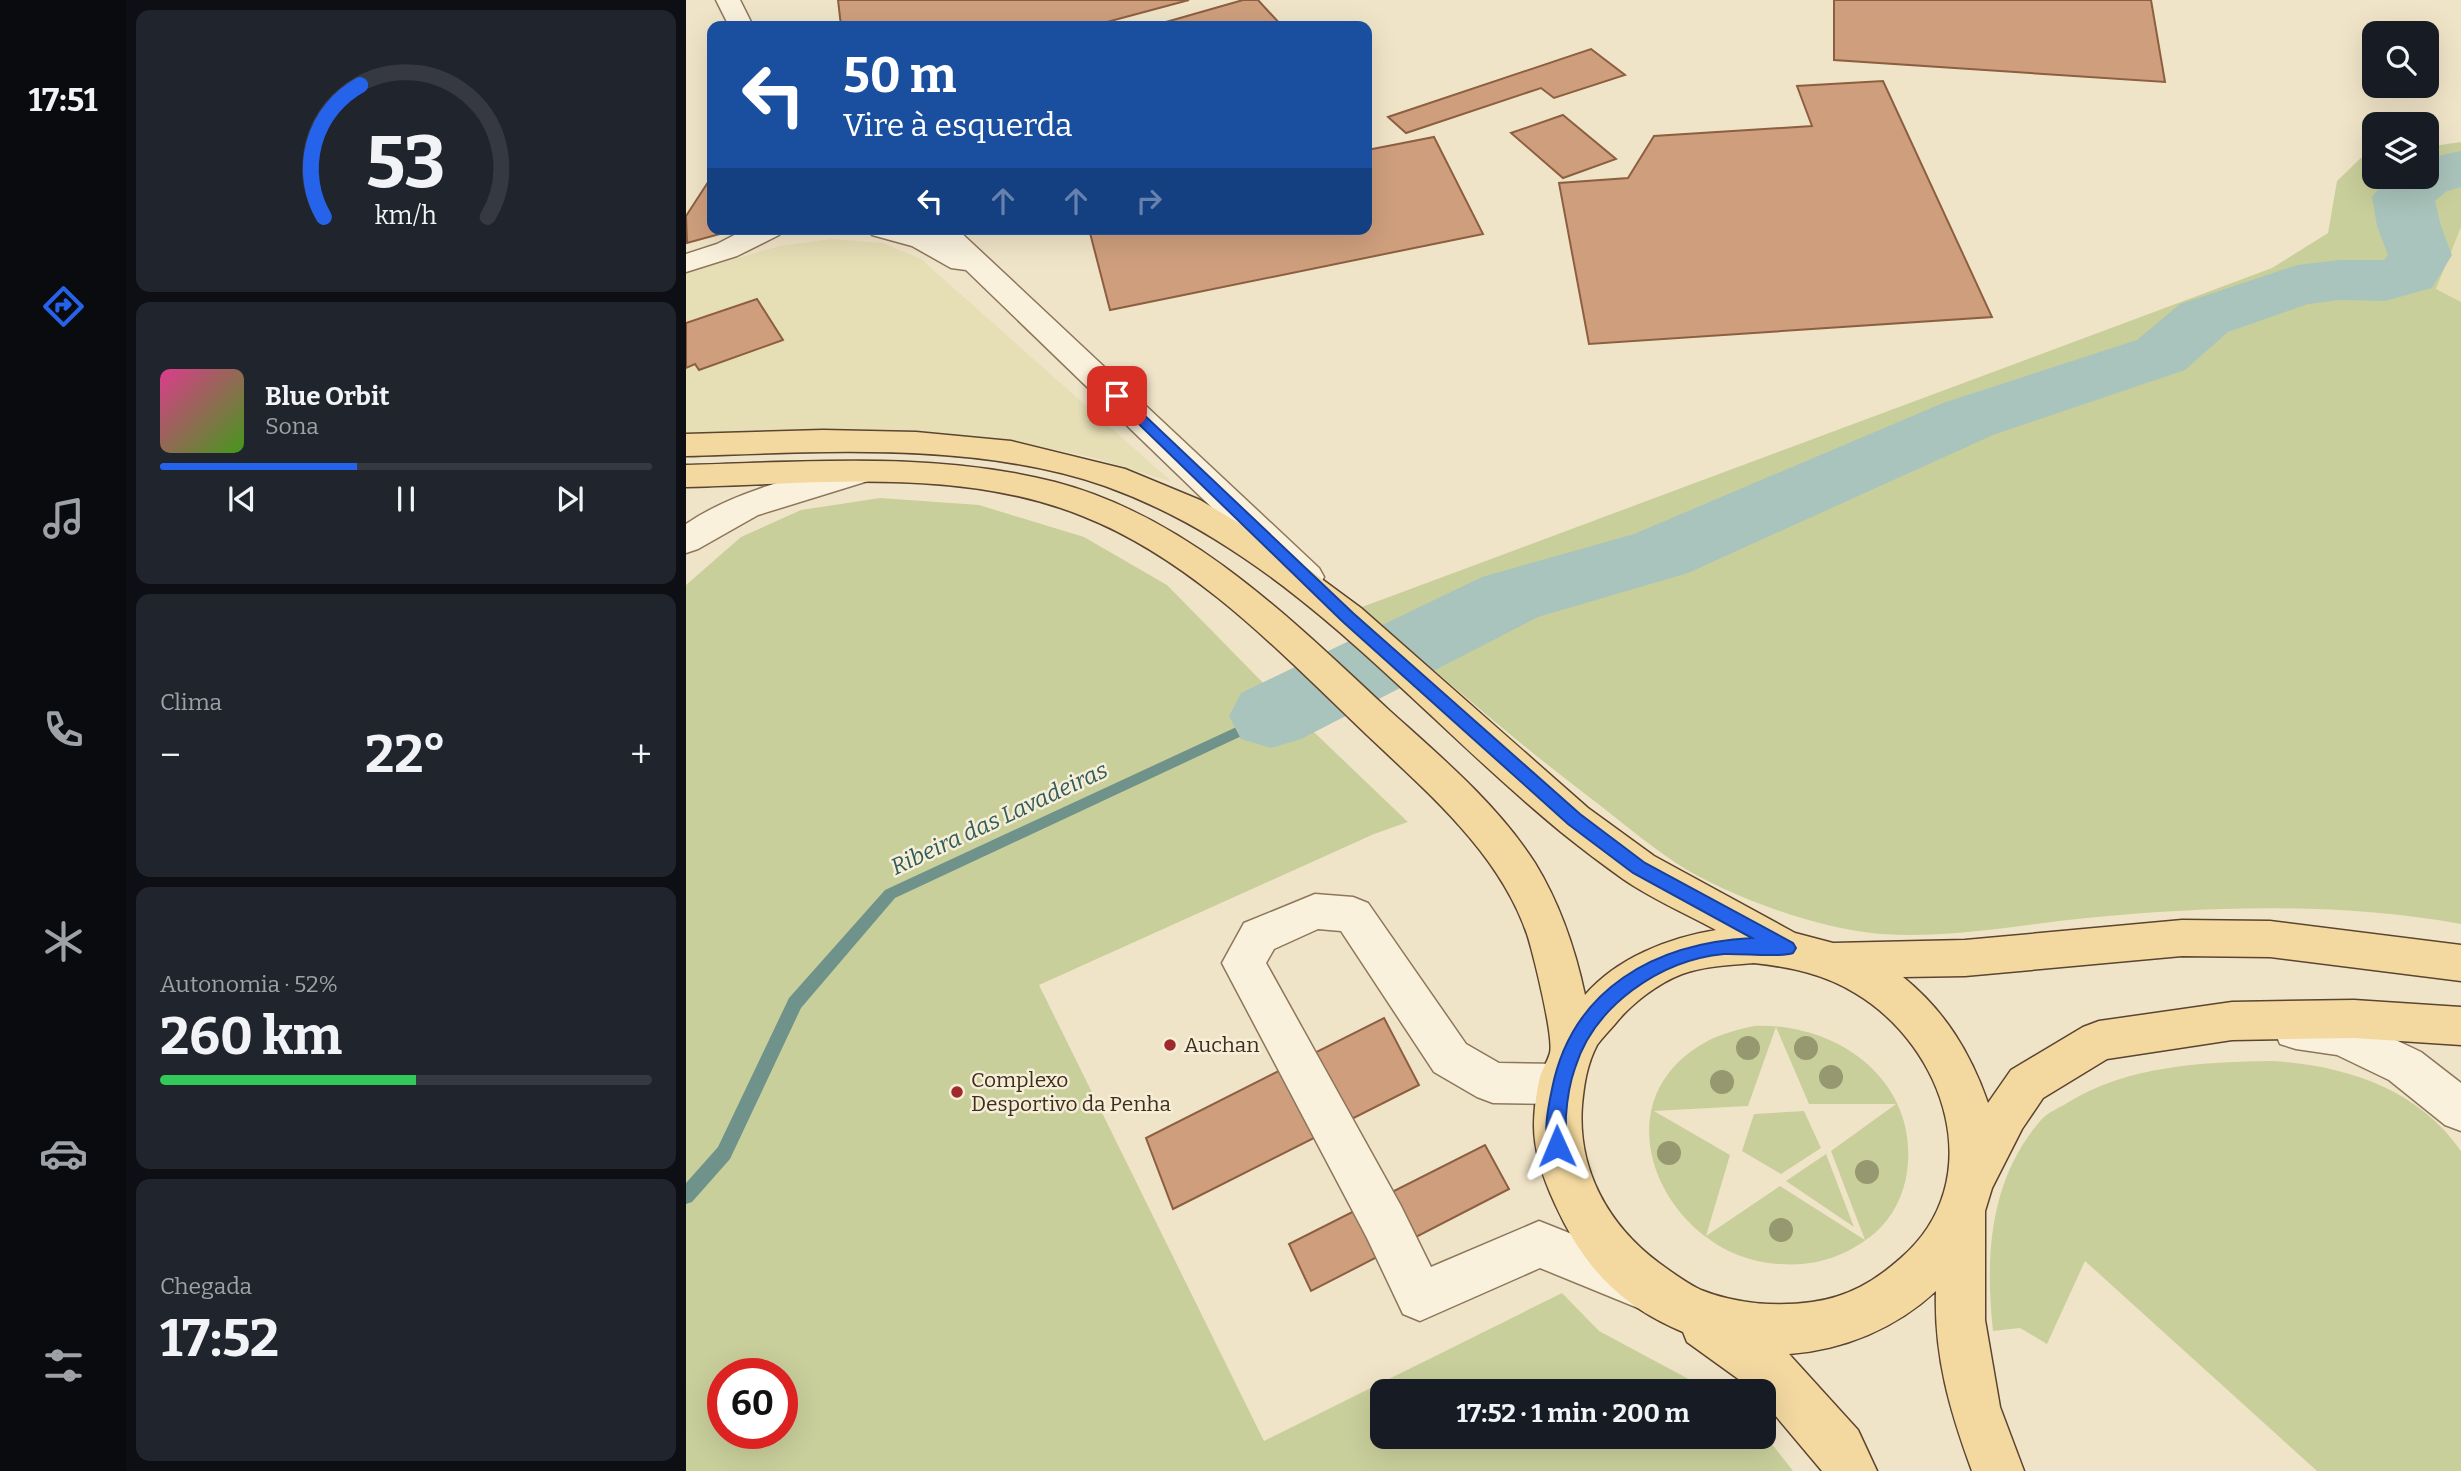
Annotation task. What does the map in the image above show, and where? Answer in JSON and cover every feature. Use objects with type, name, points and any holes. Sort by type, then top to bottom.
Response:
[{"type":"main road","points":[[686,444],[823,441],[916,443],[1011,452],[1113,477],[1188,508],[1265,555],[1348,617],[1574,819],[1639,868],[1787,948]]},
{"type":"main road","points":[[686,476],[919,475],[1012,484],[1053,493],[1092,506],[1162,541],[1202,567],[1294,645],[1454,796],[1519,872],[1540,912],[1554,950],[1567,1067]]},
{"type":"main road","points":[[1833,961],[1965,958],[2182,938],[2270,939],[2461,963]]},
{"type":"main road","points":[[1851,1471],[1839,1449],[1772,1372],[1618,1264],[1595,1237],[1577,1208],[1564,1177],[1557,1146],[1556,1115],[1567,1067],[1588,1022],[1609,999],[1633,980],[1660,964],[1690,953],[1721,947],[1754,945],[1787,948],[1833,961],[1858,972],[1905,1004],[1941,1048],[1956,1072],[1972,1125],[1960,1320],[1974,1407],[1998,1471]]},
{"type":"main road","points":[[1663,1297],[1713,1319],[1760,1328],[1784,1329],[1819,1326],[1852,1318],[1882,1304],[1933,1264],[1950,1238],[2006,1114],[2027,1084],[2099,1041],[2232,1021],[2354,1019],[2461,1026]]},
{"type":"street","points":[[728,0],[738,21]]},
{"type":"street","points":[[686,263],[726,250],[758,235]]},
{"type":"street","points":[[904,235],[922,240],[1005,289]]},
{"type":"street","points":[[946,235],[1348,617]]},
{"type":"street","points":[[686,541],[714,522],[770,497],[856,474]]},
{"type":"street","points":[[1567,1067],[1493,1083],[1450,1058],[1393,978],[1353,915],[1315,911],[1259,936],[1243,962],[1384,1222],[1420,1297],[1539,1244],[1663,1297]]},
{"type":"street","points":[[2384,953],[2461,978]]},
{"type":"street","points":[[2232,1021],[2342,1036],[2405,1066],[2461,1110]]},
{"type":"shaded area","points":[[2461,227],[2461,302],[2436,289]]},
{"type":"shaded area","points":[[832,239],[883,243],[921,259],[1172,482],[1095,458],[1015,441],[941,433],[686,433],[686,273],[780,246]]},
{"type":"green space","points":[[2461,142],[2461,227],[2436,289],[2461,302],[2461,924],[2368,912],[2274,908],[2133,914],[1932,935],[1881,934],[1830,926],[1747,899],[1676,863],[1531,751],[1362,607],[2272,268],[2328,233],[2337,181],[2362,157],[2362,189],[2439,189],[2439,145]]},
{"type":"green space","points":[[880,498],[979,505],[1084,537],[1167,585],[1271,691],[1408,822],[1374,834],[1039,985],[1264,1441],[1370,1388],[1370,1449],[1776,1449],[1793,1471],[686,1471],[686,585],[741,537],[801,510]]},
{"type":"green space","points":[[1754,1026],[1785,1027],[1815,1034],[1842,1046],[1866,1063],[1886,1085],[1900,1110],[1908,1139],[1907,1172],[1903,1189],[1888,1219],[1876,1232],[1865,1240],[1854,1248],[1819,1262],[1779,1264],[1739,1255],[1704,1236],[1677,1208],[1658,1175],[1649,1139],[1653,1103],[1671,1070],[1704,1043]],"holes":[[[1776,1027],[1809,1104],[1896,1104],[1831,1151],[1865,1240],[1780,1186],[1706,1236],[1730,1155],[1654,1111],[1748,1106]]]},
{"type":"green space","points":[[2273,1061],[2327,1068],[2378,1084],[2423,1111],[2443,1129],[2461,1151],[2461,1471],[2317,1471],[2085,1261],[2047,1344],[2020,1328],[1993,1331],[1991,1248],[2001,1193],[2010,1168],[2024,1143],[2044,1117],[2091,1090],[2141,1073],[2193,1065]]},
{"type":"green space","points":[[1804,1111],[1821,1148],[1781,1174],[1742,1151],[1754,1114]]},
{"type":"green space","points":[[1826,1154],[1854,1227],[1786,1181]]},
{"type":"green space","points":[[1562,1293],[1599,1331],[1689,1379],[1389,1379]]},
{"type":"building","points":[[838,0],[1189,0],[1111,21],[840,21]]},
{"type":"building","points":[[1243,0],[1258,0],[1277,21],[1170,21]]},
{"type":"building","points":[[1834,0],[2151,0],[2165,82],[1834,60]]},
{"type":"building","points":[[1591,49],[1625,75],[1554,98],[1541,88],[1406,133],[1388,117]]},
{"type":"building","points":[[1883,81],[1992,317],[1589,344],[1559,183],[1628,178],[1654,136],[1812,126],[1797,86]]},
{"type":"building","points":[[1563,115],[1616,159],[1563,178],[1511,133]]},
{"type":"building","points":[[1434,137],[1483,234],[1110,310],[1091,235],[1372,235],[1372,149]]},
{"type":"building","points":[[707,184],[707,235],[716,235],[687,243],[686,216]]},
{"type":"building","points":[[757,299],[783,340],[699,370],[695,364],[686,368],[686,323]]},
{"type":"building","points":[[1384,1018],[1419,1085],[1173,1209],[1146,1138]]},
{"type":"building","points":[[1485,1145],[1509,1189],[1311,1291],[1289,1244]]},
{"type":"waterway","points":[[1271,716],[1510,597],[1660,554],[1968,419],[2161,355],[2204,318],[2297,285],[2340,280],[2385,281],[2409,274],[2420,255],[2409,226],[2403,197],[2426,177],[2461,169]]},
{"type":"waterway","name":"Ribeira das Lavadeiras","points":[[686,1196],[724,1153],[795,1003],[890,894],[1271,716]]},
{"type":"place","name":"Auchan","points":[[1170,1045]]},
{"type":"place","name":"Complexo Desportivo da Penha","points":[[957,1092]]},
{"type":"route","points":[[1117,396],[1348,617],[1574,819],[1639,868],[1787,948],[1754,945],[1721,947],[1690,953],[1660,964],[1609,999],[1588,1022],[1566,1067],[1556,1115],[1557,1146]]}]
